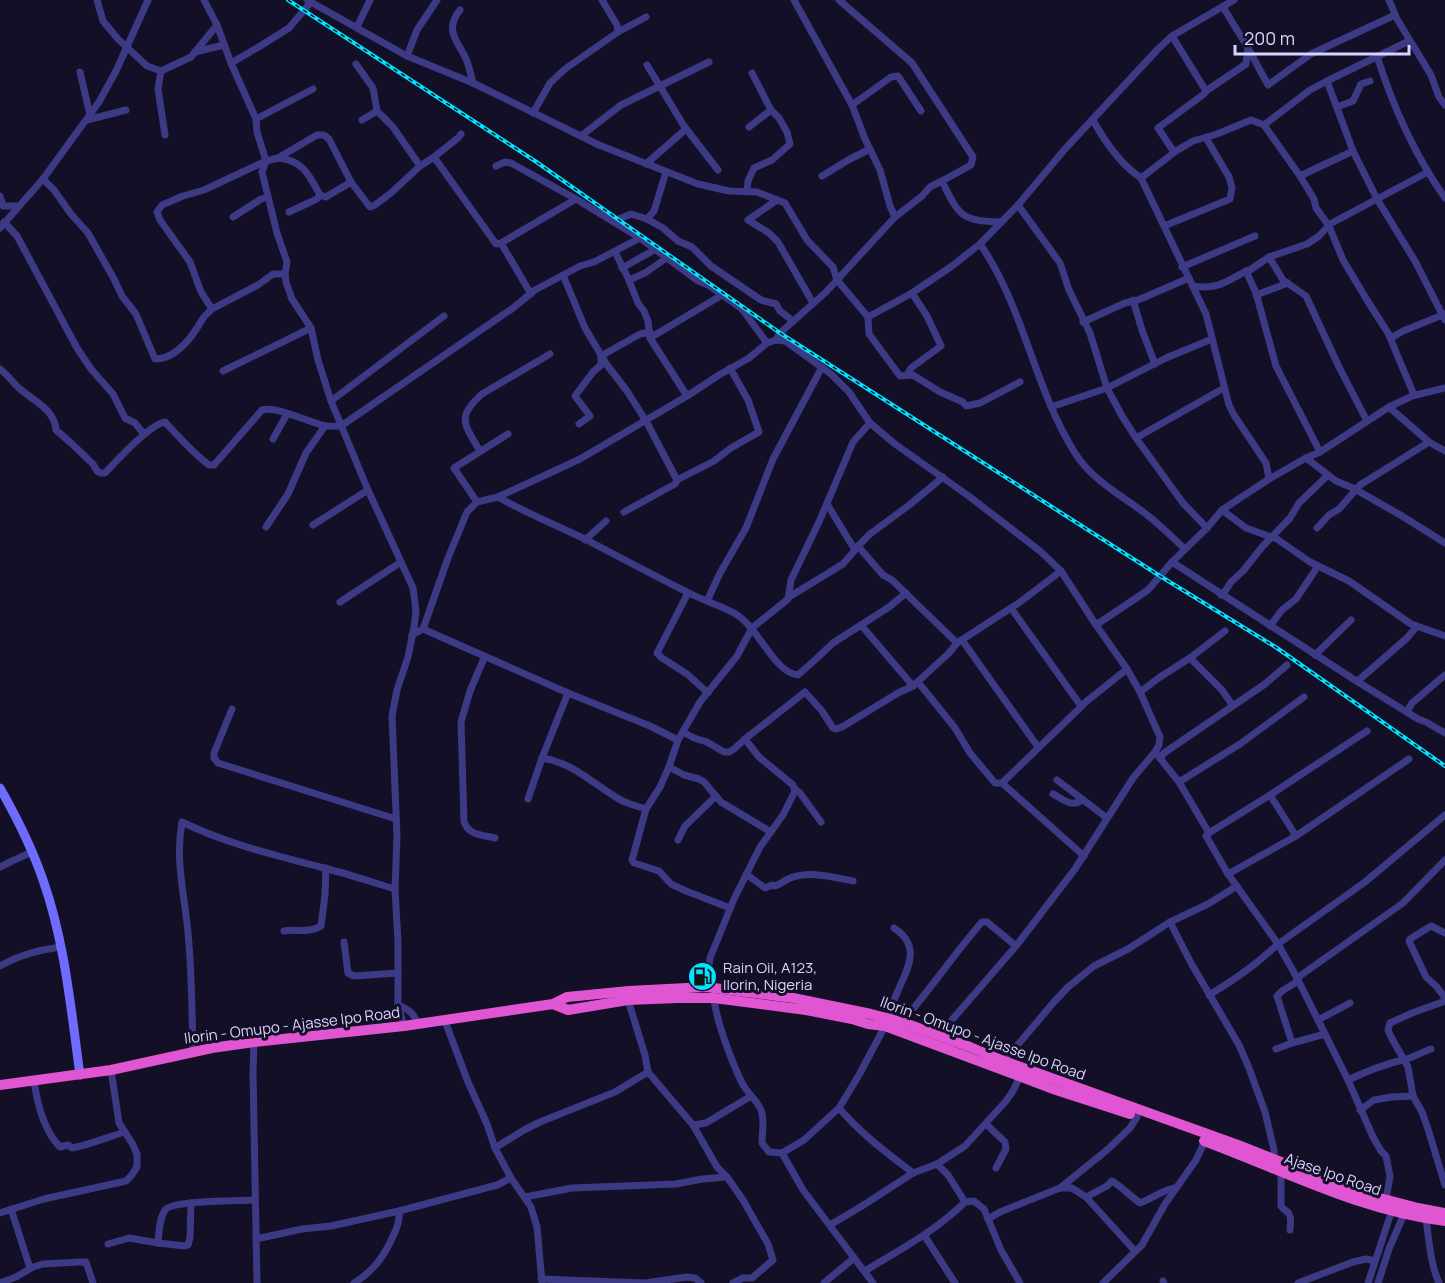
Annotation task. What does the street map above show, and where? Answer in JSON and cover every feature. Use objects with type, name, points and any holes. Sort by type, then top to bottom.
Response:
[{"type":"highway","name":"Ilorin - Omupo - Ajasse Ipo Road","points":[[0,1085],[111,1070],[193,1052],[254,1042],[445,1021],[553,1004],[567,997],[706,987],[808,1000],[887,1022],[1056,1090],[1213,1142]]},
{"type":"highway","name":"Ilorin - Omupo - Ajasse Ipo Road","points":[[553,1004],[568,1010],[628,1000],[714,998],[806,1010],[868,1024],[902,1022],[1213,1142]]},
{"type":"highway","name":"Ajase Ipo Road","points":[[1213,1142],[1274,1159],[1357,1192],[1445,1213]]},
{"type":"highway","name":"Ajase Ipo Road","points":[[1213,1142],[1281,1173],[1341,1195],[1404,1214],[1445,1221]]},
{"type":"main road","points":[[0,788],[18,820],[43,880],[67,983],[80,1075]]},
{"type":"street","points":[[97,0],[103,21],[118,39],[147,66],[161,71],[191,57],[217,25]]},
{"type":"street","points":[[144,434],[135,423],[125,418],[112,394],[91,369],[17,236],[2,225],[43,178],[88,118],[108,86],[148,0]]},
{"type":"street","points":[[204,0],[217,25],[256,119],[257,132],[266,161],[262,172],[277,233],[287,262],[286,282],[292,299],[311,328],[331,401],[368,490],[413,588],[416,612],[408,657],[397,690],[392,716],[397,836],[395,889],[398,1005],[404,1026]]},
{"type":"street","points":[[357,27],[370,0]]},
{"type":"street","points":[[407,56],[417,30],[437,0]]},
{"type":"street","points":[[602,0],[618,32]]},
{"type":"street","points":[[794,0],[852,105],[880,170],[895,218]]},
{"type":"street","points":[[412,635],[423,628],[463,521],[467,512],[477,502],[498,497],[580,459],[749,358],[776,339],[826,292],[895,218],[929,189],[971,165],[974,157],[912,63],[839,0]]},
{"type":"street","points":[[868,317],[912,293],[980,244],[1018,205],[1065,149],[1137,71],[1172,36],[1234,0]]},
{"type":"street","points":[[1389,0],[1445,105]]},
{"type":"street","points":[[231,63],[289,28],[309,1],[407,56],[473,83],[581,136],[646,164],[698,184],[729,191],[757,192],[785,203],[807,240],[833,267],[837,279],[868,317],[869,334],[900,376],[913,375],[940,392],[963,402],[966,406],[980,403],[1020,382]]},
{"type":"street","points":[[1223,7],[1268,85],[1311,54],[1395,15]]},
{"type":"street","points":[[460,10],[453,18],[453,33],[467,61],[473,83]]},
{"type":"street","points":[[533,113],[550,83],[566,69],[618,32],[645,17]]},
{"type":"street","points":[[1172,36],[1206,91]]},
{"type":"street","points":[[1264,125],[1310,90],[1409,41]]},
{"type":"street","points":[[195,52],[224,45]]},
{"type":"street","points":[[1174,152],[1158,129],[1206,91],[1246,64],[1248,48]]},
{"type":"street","points":[[1377,56],[1387,87],[1412,145],[1445,198]]},
{"type":"street","points":[[581,136],[621,105],[709,62]]},
{"type":"street","points":[[356,64],[373,88],[377,111],[393,128],[420,166]]},
{"type":"street","points":[[647,65],[686,129],[718,170]]},
{"type":"street","points":[[161,71],[158,89],[165,135]]},
{"type":"street","points":[[80,72],[88,118]]},
{"type":"street","points":[[747,192],[748,181],[754,168],[772,160],[790,144],[787,132],[771,110],[752,73]]},
{"type":"street","points":[[852,105],[891,77],[898,76],[921,111]]},
{"type":"street","points":[[1327,81],[1353,151],[1377,199],[1415,261],[1444,316],[1403,331],[1391,338]]},
{"type":"street","points":[[1337,107],[1353,101],[1361,84],[1370,81]]},
{"type":"street","points":[[256,119],[313,89]]},
{"type":"street","points":[[88,118],[126,110]]},
{"type":"street","points":[[749,127],[771,110]]},
{"type":"street","points":[[362,120],[377,111]]},
{"type":"street","points":[[1093,120],[1104,141],[1141,178],[1206,314],[1229,405],[1266,463],[1269,479]]},
{"type":"street","points":[[1141,178],[1174,152],[1193,141],[1251,120],[1264,125],[1314,199],[1316,208],[1329,226],[1343,260],[1391,338],[1414,395]]},
{"type":"street","points":[[646,164],[686,129]]},
{"type":"street","points":[[278,159],[317,135],[324,135],[329,139],[351,182],[370,207],[391,193],[420,166],[461,134]]},
{"type":"street","points":[[1164,226],[1230,199],[1232,188],[1229,177],[1206,138]]},
{"type":"street","points":[[822,176],[870,149]]},
{"type":"street","points":[[1300,176],[1353,151]]},
{"type":"street","points":[[434,157],[496,244],[576,199]]},
{"type":"street","points":[[212,309],[201,292],[190,262],[160,220],[157,212],[162,205],[204,190],[266,161],[278,159],[289,159],[301,166],[320,195]]},
{"type":"street","points":[[496,166],[505,162],[511,163],[640,238],[698,281],[742,309],[767,344]]},
{"type":"street","points":[[647,219],[654,211],[666,172]]},
{"type":"street","points":[[1193,286],[1207,289],[1222,284],[1250,270],[1269,257],[1307,244],[1329,226],[1428,172]]},
{"type":"street","points":[[43,178],[88,233],[122,296],[136,314],[155,359],[159,360],[171,355],[182,347],[199,327],[201,320],[212,309],[258,285],[273,274],[285,274]]},
{"type":"street","points":[[942,181],[956,209],[967,218],[1001,222]]},
{"type":"street","points":[[320,195],[326,196],[351,182]]},
{"type":"street","points":[[929,189],[948,194]]},
{"type":"street","points":[[289,212],[317,199],[320,195]]},
{"type":"street","points":[[0,196],[3,206],[19,206]]},
{"type":"street","points":[[233,217],[268,197]]},
{"type":"street","points":[[777,200],[748,220],[769,233],[778,242],[813,303]]},
{"type":"street","points":[[1018,205],[1060,263],[1069,290],[1090,333],[1107,388],[1122,416],[1183,503],[1207,528]]},
{"type":"street","points":[[614,221],[631,214],[647,219],[663,228],[678,241],[692,247],[711,266],[761,300],[776,304],[780,311],[793,321]]},
{"type":"street","points":[[1182,267],[1255,236]]},
{"type":"street","points":[[0,369],[51,415],[56,430],[101,473],[105,473],[144,434],[159,423],[165,422],[203,461],[214,465],[262,410],[268,409],[325,426],[341,426],[513,308],[534,290],[640,238]]},
{"type":"street","points":[[501,243],[531,294]]},
{"type":"street","points":[[980,244],[1008,296],[1051,407],[1075,453],[1099,480],[1151,518],[1185,549]]},
{"type":"street","points":[[622,268],[656,249]]},
{"type":"street","points":[[615,252],[638,303],[644,311],[650,335],[687,396]]},
{"type":"street","points":[[629,280],[645,273],[668,257]]},
{"type":"street","points":[[1269,257],[1283,280],[1306,296],[1367,421]]},
{"type":"street","points":[[1246,271],[1257,295],[1276,366],[1320,452]]},
{"type":"street","points":[[563,275],[585,328],[601,356],[646,421],[677,480]]},
{"type":"street","points":[[1083,322],[1189,278]]},
{"type":"street","points":[[1257,295],[1288,283]]},
{"type":"street","points":[[907,375],[911,368],[941,346],[927,316],[912,293]]},
{"type":"street","points":[[601,356],[640,334],[650,335],[722,295]]},
{"type":"street","points":[[1133,300],[1155,364]]},
{"type":"street","points":[[331,401],[444,316]]},
{"type":"street","points":[[223,371],[311,328]]},
{"type":"street","points":[[776,339],[785,340],[822,367],[849,392],[870,423],[1040,551],[1061,571],[1140,692],[1160,737],[1157,755],[1179,782],[1209,833]]},
{"type":"street","points":[[1051,407],[1107,388],[1212,339]]},
{"type":"street","points":[[480,451],[465,424],[466,411],[472,402],[550,354]]},
{"type":"street","points":[[579,424],[590,416],[575,396],[601,365],[601,356]]},
{"type":"street","points":[[707,601],[746,528],[773,459],[822,367]]},
{"type":"street","points":[[624,512],[714,461],[759,432],[748,399],[730,368]]},
{"type":"street","points":[[1136,438],[1224,388]]},
{"type":"street","points":[[1096,625],[1148,590],[1222,510],[1269,479],[1320,452],[1389,407],[1414,395],[1445,388]]},
{"type":"street","points":[[1389,407],[1429,442],[1445,450]]},
{"type":"street","points":[[273,439],[287,414]]},
{"type":"street","points":[[730,908],[671,884],[659,871],[633,861],[632,856],[646,809],[660,788],[678,740],[700,702],[737,656],[752,628],[786,603],[791,580],[853,442],[870,423]]},
{"type":"street","points":[[266,527],[288,494],[306,453],[325,426]]},
{"type":"street","points":[[477,502],[454,468],[508,434]]},
{"type":"street","points":[[1317,528],[1329,514],[1339,509],[1360,484],[1429,442]]},
{"type":"street","points":[[1306,458],[1336,481],[1402,516],[1445,543]]},
{"type":"street","points":[[1221,595],[1290,518],[1299,503],[1328,475]]},
{"type":"street","points":[[789,597],[843,564],[870,534],[943,477]]},
{"type":"street","points":[[313,525],[368,490]]},
{"type":"street","points":[[498,497],[688,593],[734,613],[752,628],[780,666],[787,672],[798,675],[833,643],[889,607],[906,593]]},
{"type":"street","points":[[827,504],[856,548],[883,575],[892,580],[960,641],[1038,747]]},
{"type":"street","points":[[1222,510],[1246,528],[1277,539],[1310,562],[1349,581],[1412,624],[1445,635]]},
{"type":"street","points":[[585,540],[606,521]]},
{"type":"street","points":[[340,602],[401,562]]},
{"type":"street","points":[[1172,562],[1358,682],[1445,733]]},
{"type":"street","points":[[1270,626],[1282,610],[1296,599],[1318,566]]},
{"type":"street","points":[[683,732],[724,752],[729,752],[804,692],[822,711],[831,725],[836,729],[842,727],[915,684],[960,641],[1011,608],[1061,571]]},
{"type":"street","points":[[688,593],[657,653],[687,674],[708,693]]},
{"type":"street","points":[[1011,608],[1081,706]]},
{"type":"street","points":[[1315,655],[1352,620]]},
{"type":"street","points":[[861,625],[955,729],[970,753],[994,783],[1002,783],[1084,856]]},
{"type":"street","points":[[1358,682],[1407,638],[1417,626]]},
{"type":"street","points":[[423,628],[678,740]]},
{"type":"street","points":[[1140,692],[1225,631]]},
{"type":"street","points":[[485,656],[470,691],[461,722],[464,821],[465,826],[471,832],[495,838]]},
{"type":"street","points":[[1190,658],[1222,690],[1233,706]]},
{"type":"street","points":[[939,1036],[1035,922],[1084,856],[1133,778],[1157,755],[1164,753],[1265,684],[1287,665]]},
{"type":"street","points":[[1002,783],[1081,706],[1127,669]]},
{"type":"street","points":[[1407,712],[1412,703],[1445,675]]},
{"type":"street","points":[[528,799],[568,693]]},
{"type":"street","points":[[1179,782],[1240,744],[1304,696]]},
{"type":"street","points":[[232,709],[214,753],[214,758],[218,763],[396,819]]},
{"type":"street","points":[[1367,731],[1206,836],[1228,874],[1278,944],[1348,1080],[1377,1145],[1386,1156],[1390,1176],[1386,1200]]},
{"type":"street","points":[[745,739],[759,757],[793,785],[821,822]]},
{"type":"street","points":[[542,758],[567,765],[619,799],[646,809]]},
{"type":"street","points":[[1228,874],[1296,836],[1409,759]]},
{"type":"street","points":[[669,767],[684,775],[699,778],[721,802],[771,832]]},
{"type":"street","points":[[1057,780],[1107,818]]},
{"type":"street","points":[[706,987],[710,958],[730,908],[760,847],[783,815],[795,789]]},
{"type":"street","points":[[1053,794],[1073,804],[1078,804],[1082,800]]},
{"type":"street","points":[[1270,795],[1296,836]]},
{"type":"street","points":[[678,840],[685,826],[716,796]]},
{"type":"street","points":[[1209,995],[1227,985],[1278,944],[1365,882],[1445,815]]},
{"type":"street","points":[[193,1052],[189,944],[179,856],[182,822],[228,842],[395,889]]},
{"type":"street","points":[[0,867],[32,852]]},
{"type":"street","points":[[1292,1043],[1277,996],[1403,903],[1445,860]]},
{"type":"street","points":[[284,931],[309,930],[321,926],[326,868]]},
{"type":"street","points":[[746,874],[765,888],[804,874],[817,874],[853,881]]},
{"type":"street","points":[[1004,1061],[1068,987],[1094,966],[1237,886]]},
{"type":"street","points":[[902,1022],[982,922],[987,922],[1016,946]]},
{"type":"street","points":[[1170,922],[1239,1045],[1255,1082],[1274,1150],[1274,1159]]},
{"type":"street","points":[[1445,933],[1431,926],[1409,941],[1426,977],[1445,999],[1390,1023],[1388,1030],[1408,1067],[1413,1096],[1422,1112],[1445,1185]]},
{"type":"street","points":[[714,998],[715,1009],[742,1083],[762,1111],[762,1143],[769,1152],[782,1153],[804,1140],[838,1108],[859,1075],[887,1022],[910,961],[909,944],[904,934],[894,928]]},
{"type":"street","points":[[344,942],[348,973],[354,976],[398,973]]},
{"type":"street","points":[[0,966],[14,958],[60,947]]},
{"type":"street","points":[[628,1000],[648,1072],[693,1125],[717,1167],[743,1200],[768,1244],[773,1260],[752,1278],[743,1278],[733,1283]]},
{"type":"street","points":[[1318,1020],[1350,1003]]},
{"type":"street","points":[[398,1005],[411,1011],[418,1024]]},
{"type":"street","points":[[445,1021],[495,1148],[511,1178],[531,1207],[535,1218],[541,1281],[645,1283],[687,1277],[695,1278],[701,1283]]},
{"type":"street","points":[[1276,1049],[1325,1035]]},
{"type":"street","points":[[254,1042],[257,1283]]},
{"type":"street","points":[[1348,1080],[1366,1071],[1404,1060],[1431,1048]]},
{"type":"street","points":[[0,1213],[55,1197],[126,1181],[131,1176],[137,1167],[137,1154],[118,1123],[111,1070]]},
{"type":"street","points":[[495,1148],[540,1122],[615,1092],[648,1072]]},
{"type":"street","points":[[830,1225],[913,1173],[937,1164],[965,1146],[1010,1096],[1020,1076]]},
{"type":"street","points":[[34,1081],[45,1122],[60,1147],[84,1146],[125,1132]]},
{"type":"street","points":[[693,1125],[706,1123],[752,1096]]},
{"type":"street","points":[[1360,1110],[1374,1100],[1392,1096],[1413,1096]]},
{"type":"street","points":[[838,1108],[879,1148],[913,1173]]},
{"type":"street","points":[[988,1219],[1060,1188],[1107,1150],[1130,1128],[1137,1117]]},
{"type":"street","points":[[986,1124],[1005,1142],[1006,1146],[996,1168]]},
{"type":"street","points":[[1103,1283],[1142,1245],[1176,1188],[1196,1160],[1213,1142]]},
{"type":"street","points":[[782,1153],[803,1190],[873,1283]]},
{"type":"street","points":[[937,1164],[948,1175],[965,1202]]},
{"type":"street","points":[[1281,1173],[1281,1206],[1289,1213],[1290,1230]]},
{"type":"street","points":[[525,1197],[572,1188],[676,1184],[726,1177]]},
{"type":"street","points":[[256,1239],[302,1229],[331,1226],[441,1201],[497,1185],[511,1178]]},
{"type":"street","points":[[1086,1197],[1112,1181],[1140,1203],[1168,1189],[1176,1188]]},
{"type":"street","points":[[1060,1188],[1072,1188],[1086,1197],[1136,1251]]},
{"type":"street","points":[[158,1243],[160,1227],[166,1209],[170,1206],[255,1200]]},
{"type":"street","points":[[865,1271],[924,1235],[965,1202],[974,1201],[984,1209],[1001,1250],[1020,1283]]},
{"type":"street","points":[[108,1244],[129,1238],[188,1245],[191,1203]]},
{"type":"street","points":[[10,1209],[30,1268]]},
{"type":"street","points":[[1368,1283],[1392,1210]]},
{"type":"street","points":[[354,1283],[364,1277],[384,1256],[400,1219],[399,1211]]},
{"type":"street","points":[[1378,1283],[1404,1214]]},
{"type":"street","points":[[1426,1218],[1434,1271],[1439,1283]]},
{"type":"street","points":[[924,1235],[955,1283]]},
{"type":"street","points":[[824,1283],[854,1258]]},
{"type":"street","points":[[1298,1283],[1353,1262],[1366,1259],[1375,1262]]},
{"type":"street","points":[[0,1283],[30,1268],[59,1262],[86,1262],[93,1283]]},
{"type":"railway","points":[[288,0],[535,161],[780,333],[1160,576],[1277,648],[1445,766]]},
{"type":"place","name":"Rain Oil, A123, Ilorin, Nigeria","points":[[702,976]]}]
